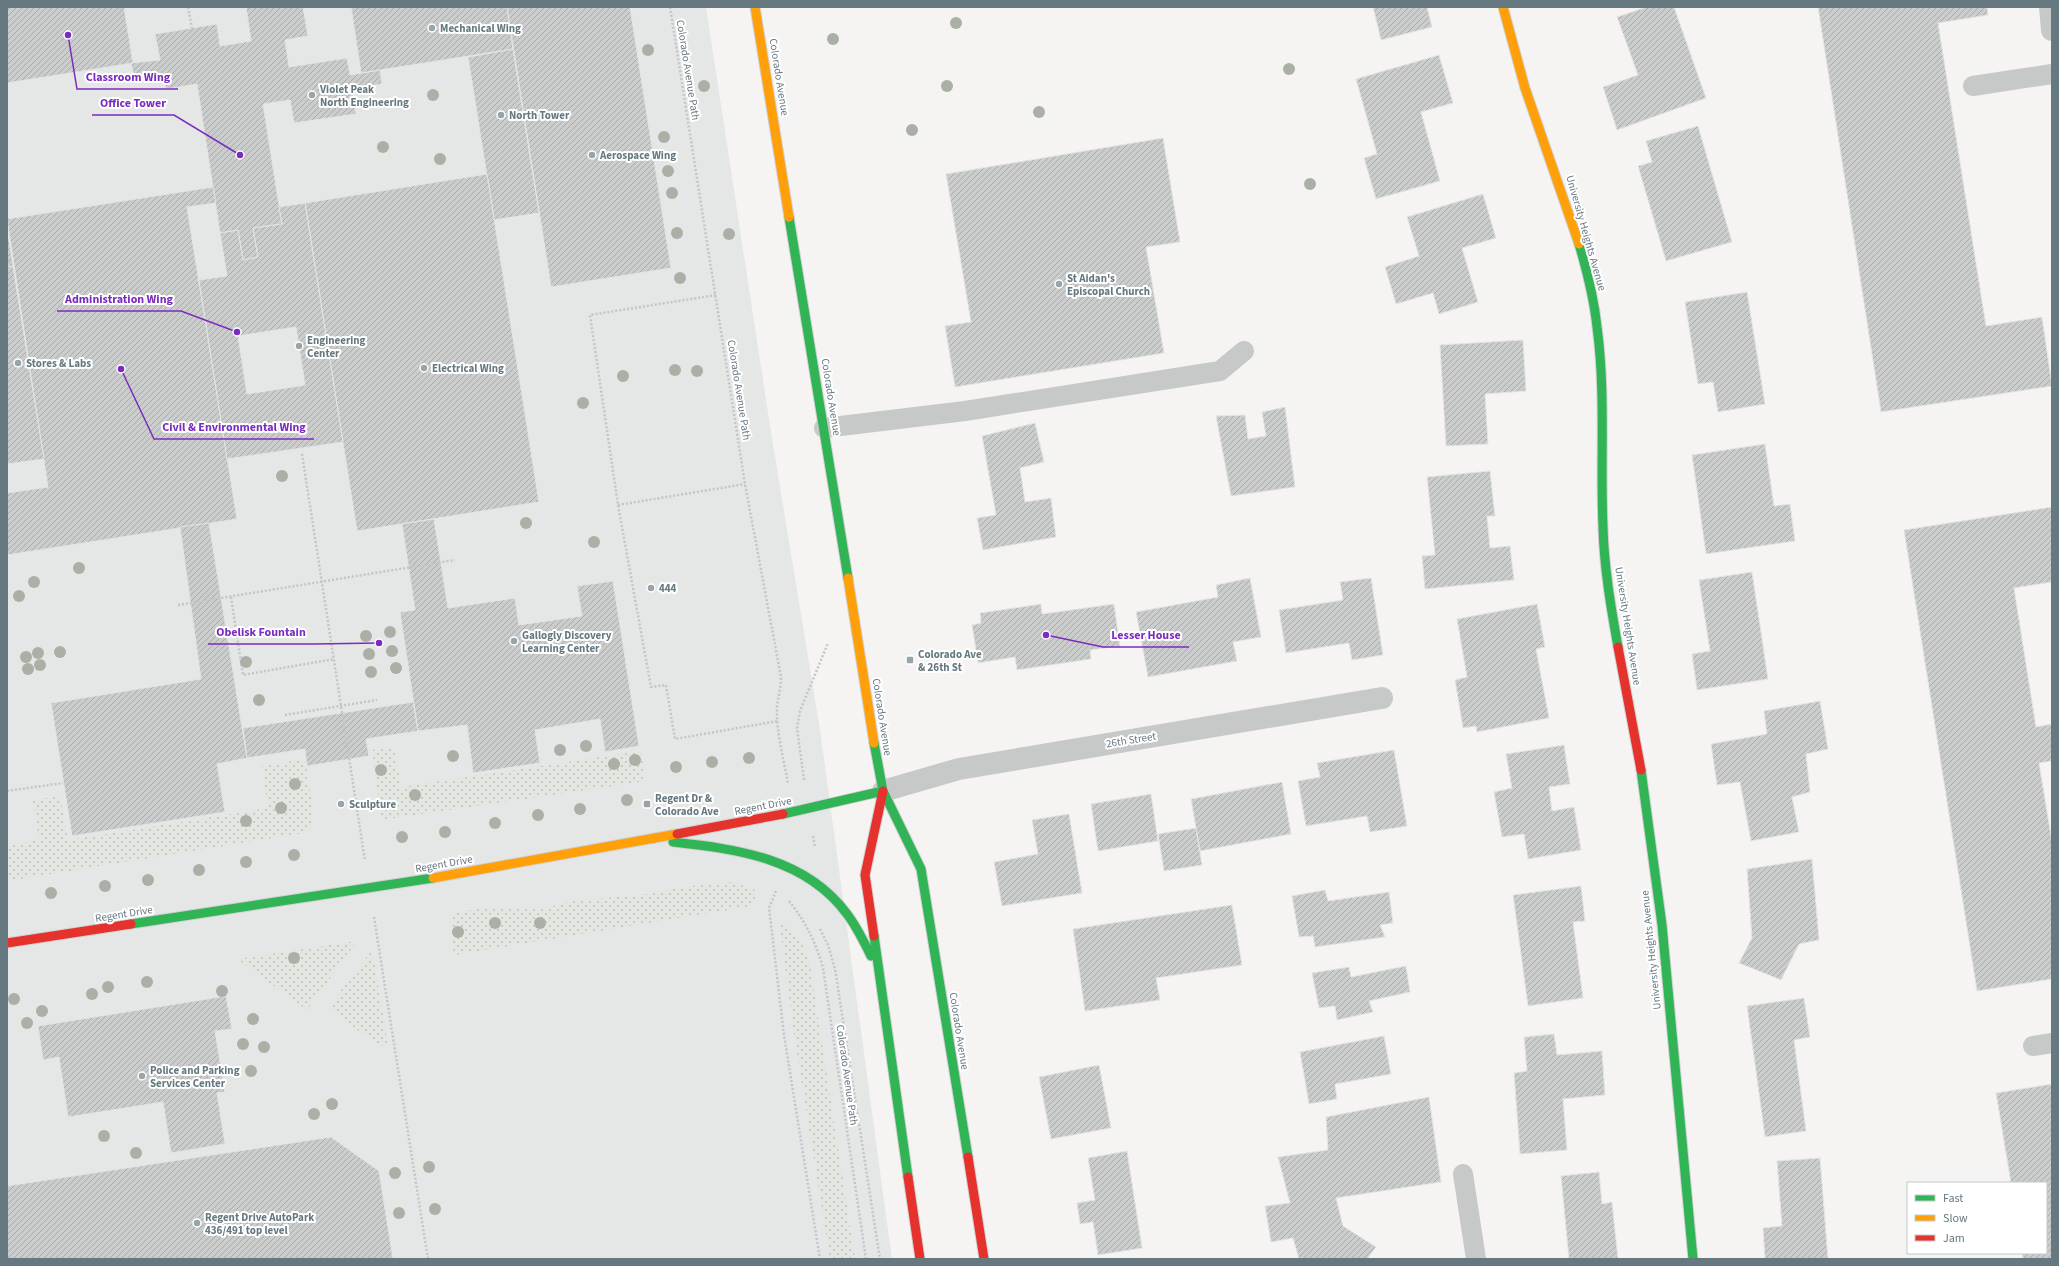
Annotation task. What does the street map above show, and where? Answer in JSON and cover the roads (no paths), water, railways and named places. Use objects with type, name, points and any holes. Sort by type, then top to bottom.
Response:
[{"type":"street","name":"Colorado Avenue","points":[[755,7],[883,790],[921,869],[984,1259]]},
{"type":"street","name":"University Heights Avenue","points":[[1504,7],[1528,96],[1557,176],[1582,255],[1592,294],[1599,340],[1602,375],[1603,519],[1605,558],[1616,642],[1640,762],[1649,819],[1661,921],[1693,1259]]},
{"type":"street","points":[[2050,7],[2052,30]]},
{"type":"street","name":"26th Street","points":[[883,790],[960,768],[1382,698]]},
{"type":"street","name":"Colorado Avenue","points":[[883,790],[865,875],[876,966],[920,1259]]},
{"type":"street","name":"Regent Drive","points":[[7,943],[370,889],[798,812],[883,790]]},
{"type":"street","points":[[650,839],[749,852],[788,865],[811,879],[838,902],[847,914],[876,966]]},
{"type":"lane","points":[[1973,86],[2052,74]]},
{"type":"lane","points":[[824,428],[965,411],[1220,371],[1244,351]]},
{"type":"lane","points":[[1464,1174],[1476,1259]]},
{"type":"place","name":"Mechanical Wing","points":[[432,28]]},
{"type":"place","name":"Classroom Wing","points":[[68,35]]},
{"type":"place","name":"Violet Peak North Engineering","points":[[312,95]]},
{"type":"place","name":"North Tower","points":[[501,115]]},
{"type":"place","name":"Office Tower","points":[[240,155]]},
{"type":"place","name":"Aerospace Wing","points":[[592,155]]},
{"type":"place","name":"St Aidan's Episcopal Church","points":[[1059,284]]},
{"type":"place","name":"Administration Wing","points":[[237,332]]},
{"type":"place","name":"Engineering Center","points":[[299,346]]},
{"type":"place","name":"Stores & Labs","points":[[18,363]]},
{"type":"place","name":"Electrical Wing","points":[[424,368]]},
{"type":"place","name":"Civil & Environmental Wing","points":[[121,369]]},
{"type":"place","name":"444","points":[[651,588]]},
{"type":"place","name":"Lesser House","points":[[1046,635]]},
{"type":"place","name":"Gallogly Discovery Learning Center","points":[[514,641]]},
{"type":"place","name":"Obelisk Fountain","points":[[379,643]]},
{"type":"place","name":"Colorado Ave & 26th St","points":[[910,660]]},
{"type":"place","name":"Sculpture","points":[[341,804]]},
{"type":"place","name":"Regent Dr & Colorado Ave","points":[[647,804]]},
{"type":"place","name":"Police and Parking Services Center","points":[[142,1076]]},
{"type":"place","name":"Regent Drive AutoPark 436/491 top level","points":[[197,1223]]}]
